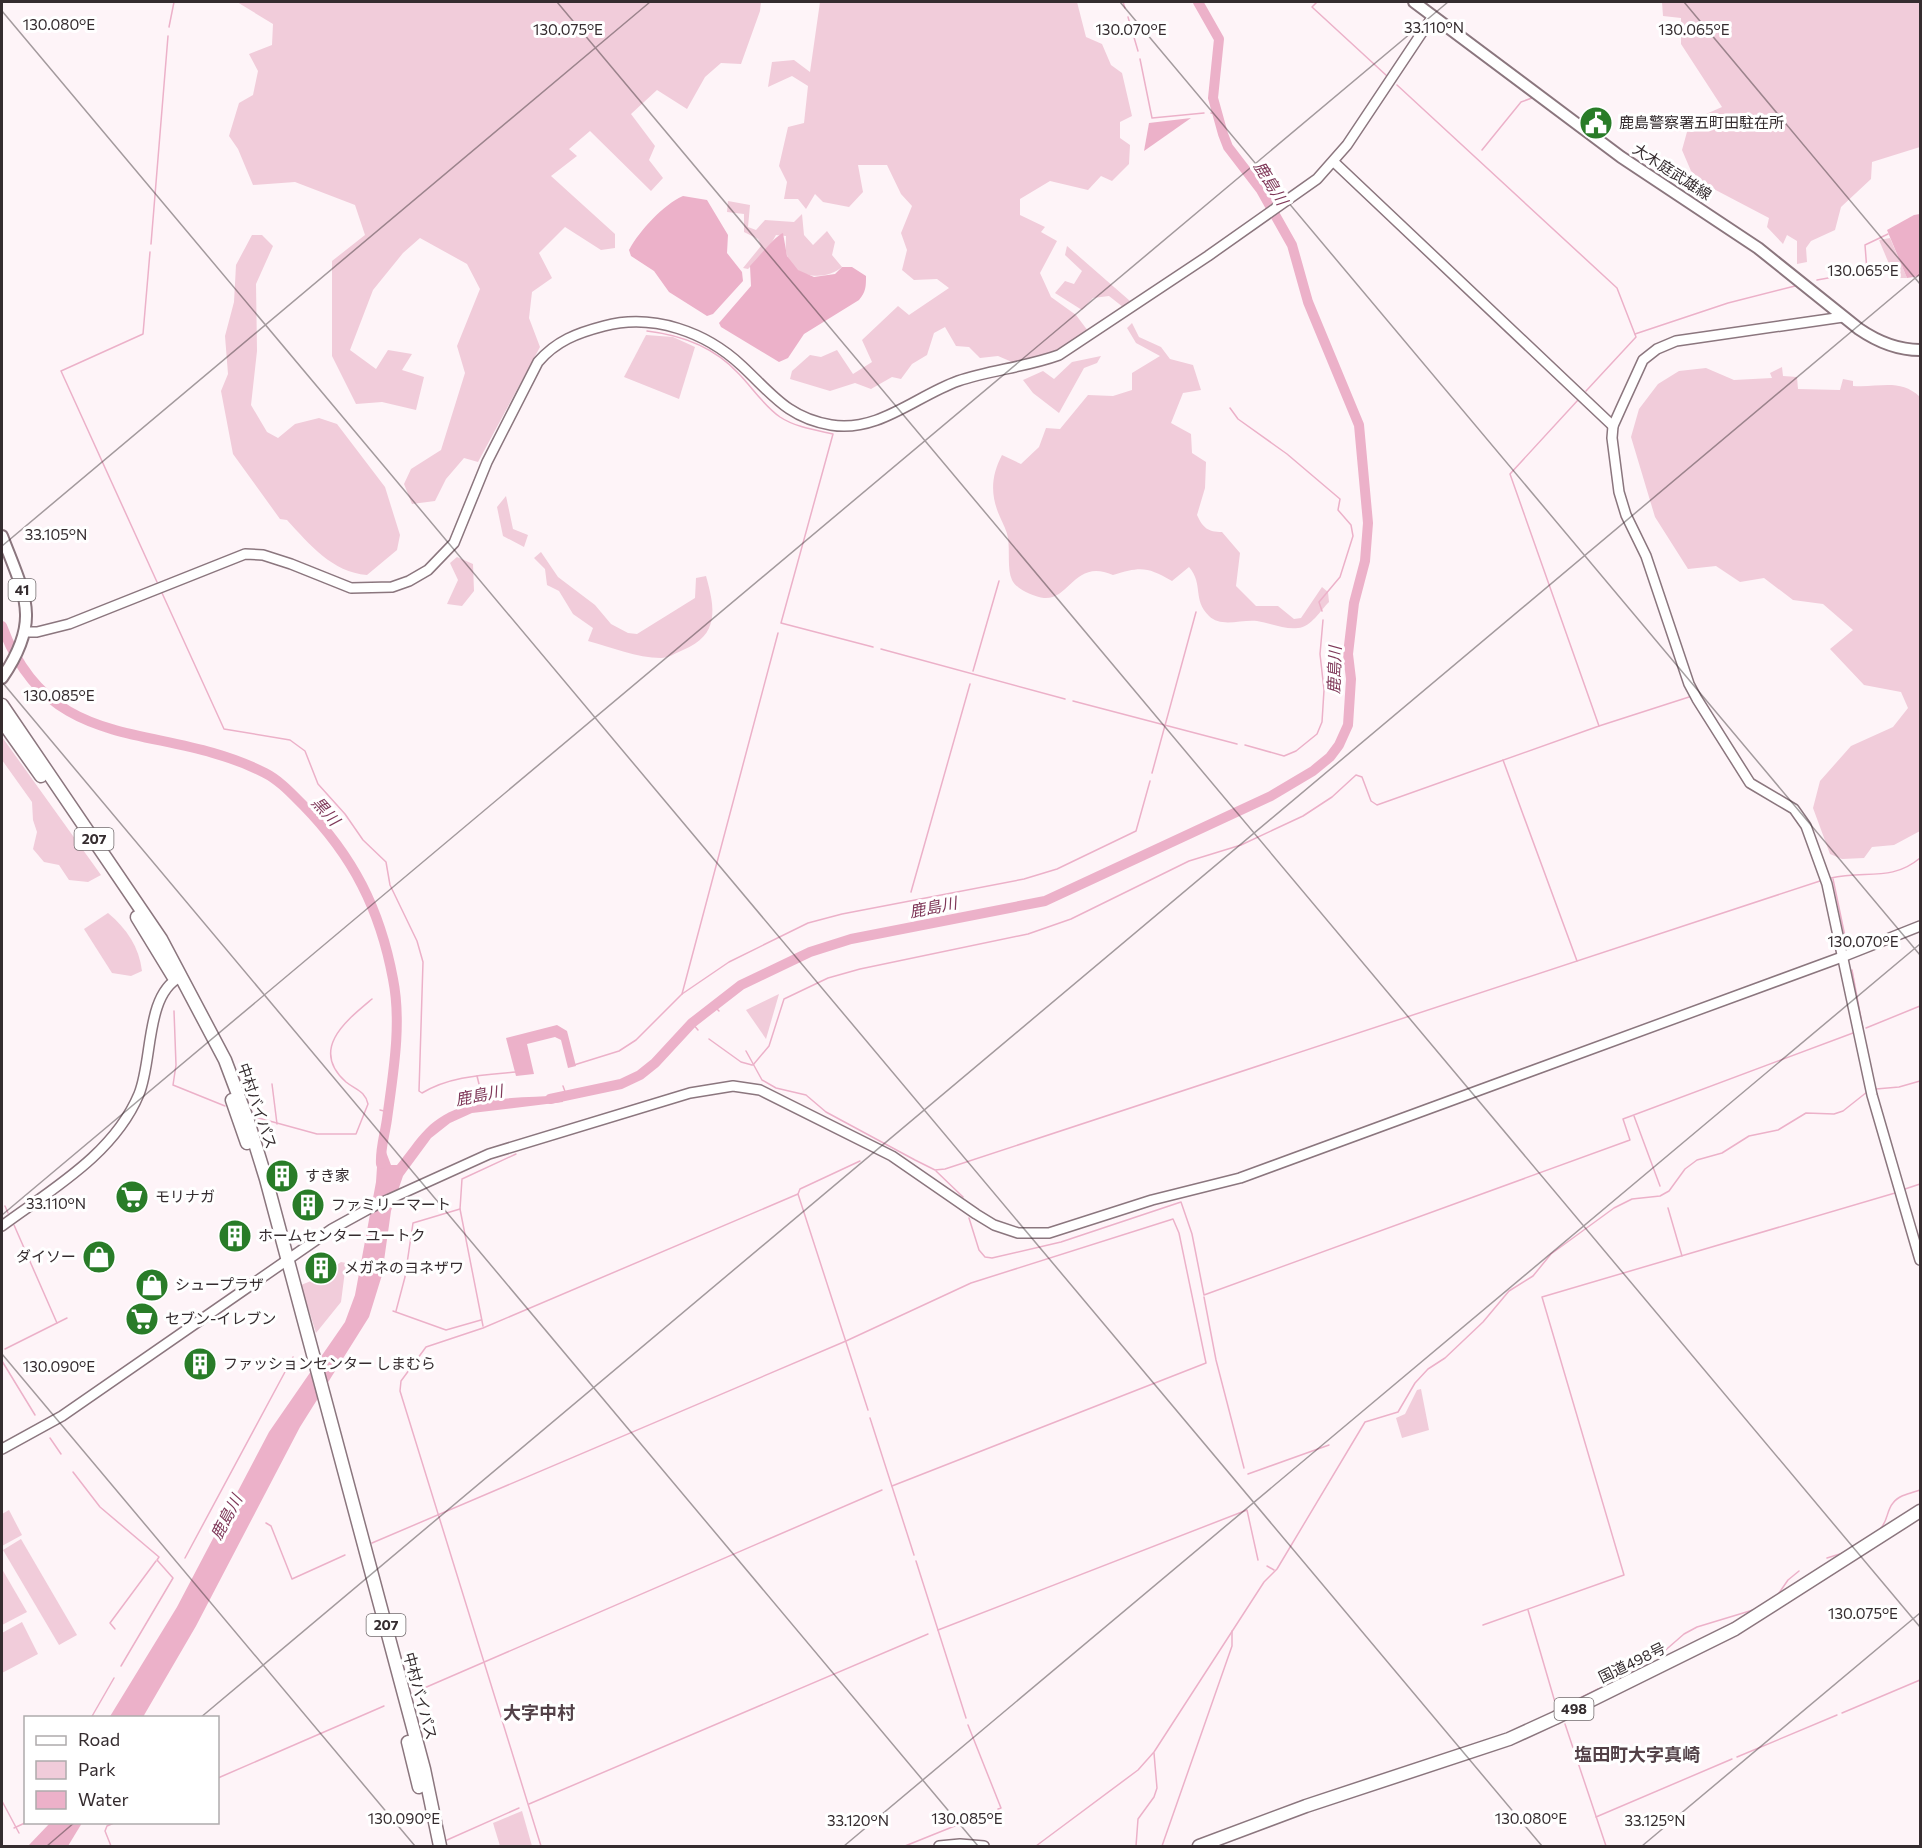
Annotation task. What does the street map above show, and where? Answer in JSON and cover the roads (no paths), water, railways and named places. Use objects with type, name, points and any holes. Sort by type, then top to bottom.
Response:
[{"type":"highway","name":"中村バイパス","points":[[2,705],[155,929],[225,1080],[285,1261],[417,1776],[432,1846]]},
{"type":"highway","name":"中村バイパス","points":[[2,721],[178,978]]},
{"type":"highway","name":"中村バイパス","points":[[324,1410],[424,1769],[440,1846]]},
{"type":"highway","name":"国道498号","points":[[1199,1846],[1306,1806],[1509,1739],[1555,1719],[1736,1629],[1920,1511]]},
{"type":"main road","name":"大木庭武雄線","points":[[1414,2],[1621,157],[1758,248],[1873,339],[1893,346],[1920,350]]},
{"type":"main road","name":"41","points":[[2,536],[24,594],[27,632],[2,678]]},
{"type":"street","points":[[27,632],[37,632],[69,624],[245,554],[263,555],[351,588],[392,587],[409,581],[428,570],[454,543],[487,462],[538,362],[549,349],[581,332],[611,324],[639,322],[672,326],[701,336],[723,350],[791,412],[831,425],[857,426],[887,416],[959,381],[1032,365],[1059,355],[1285,204],[1334,162],[1433,16]]},
{"type":"street","points":[[1334,162],[1613,426]]},
{"type":"street","points":[[1843,317],[1694,337],[1657,349],[1643,360],[1613,426],[1614,464],[1626,515],[1646,556],[1689,684],[1750,783],[1801,816],[1826,880],[1875,1105],[1920,1260]]},
{"type":"street","points":[[2,1449],[62,1416],[285,1261],[355,1216],[489,1154],[712,1087],[752,1087],[892,1156],[994,1225],[1018,1233],[1049,1233],[1152,1200],[1240,1178],[1842,957],[1920,926]]},
{"type":"street","points":[[2,1226],[85,1164],[114,1136],[128,1116],[145,1078],[157,1003],[169,982],[178,978]]},
{"type":"street","points":[[939,1846],[960,1844],[984,1846]]},
{"type":"water","points":[[1191,118],[1144,151],[1149,123]]},
{"type":"water","points":[[683,196],[707,200],[728,235],[727,253],[742,272],[743,281],[713,314],[707,316],[669,292],[654,271],[631,256],[629,250],[639,234],[653,219],[668,205]]},
{"type":"water","points":[[1920,214],[1920,276],[1907,278],[1887,230]]},
{"type":"water","points":[[783,233],[787,256],[798,270],[814,277],[835,274],[842,267],[852,267],[866,276],[866,283],[859,300],[804,334],[788,358],[779,362],[721,327],[719,323],[751,286],[750,266]]},
{"type":"water","points":[[557,1025],[567,1031],[576,1066],[568,1068],[561,1040],[555,1037],[527,1044],[534,1074],[516,1076],[506,1038]]},
{"type":"water","points":[[562,1095],[563,1102],[472,1113],[450,1123],[431,1138],[403,1176],[391,1211],[382,1275],[369,1317],[300,1427],[196,1626],[144,1716],[110,1716],[177,1607],[269,1432],[345,1322],[355,1295],[376,1182],[378,1152],[386,1152],[391,1165],[397,1165],[426,1129],[455,1109],[490,1100]]},
{"type":"water","points":[[49,1824],[81,1824],[68,1846],[28,1846]]},
{"type":"waterway","points":[[169,27],[174,2]]},
{"type":"waterway","points":[[1123,2],[1125,8]]},
{"type":"waterway","name":"鹿島川","points":[[550,1099],[621,1084],[640,1075],[655,1063],[692,1023],[741,985],[810,952],[851,939],[1045,901],[1271,796],[1313,771],[1330,757],[1339,745],[1348,725],[1351,679],[1348,654],[1354,603],[1365,561],[1368,523],[1359,425],[1308,302],[1292,245],[1261,190],[1228,147],[1223,134],[1213,98],[1219,39],[1198,2]]},
{"type":"waterway","points":[[1317,2],[1312,7],[1387,76]]},
{"type":"waterway","points":[[1128,17],[1138,51]]},
{"type":"waterway","points":[[151,244],[168,36]]},
{"type":"waterway","points":[[1140,59],[1152,118],[1204,113]]},
{"type":"waterway","points":[[1397,85],[1617,288],[1636,337],[1586,391]]},
{"type":"waterway","points":[[1482,150],[1521,102],[1532,98]]},
{"type":"waterway","name":"鹿島川","points":[[1211,113],[1216,114]]},
{"type":"waterway","points":[[1817,280],[1867,271],[1865,245],[1888,234]]},
{"type":"waterway","points":[[150,252],[143,334],[61,371],[157,582]]},
{"type":"waterway","points":[[1635,334],[1728,303],[1795,286]]},
{"type":"waterway","points":[[647,331],[684,339],[708,349],[729,364],[780,417],[799,426],[833,434],[781,623],[873,647]]},
{"type":"waterway","points":[[753,1065],[769,1046],[784,999],[828,978],[860,969],[1028,934],[1071,919],[1189,861],[1241,845],[1303,816],[1332,797],[1356,775],[1362,777],[1371,801],[1377,805],[1599,726],[1510,474],[1578,400]]},
{"type":"waterway","points":[[1230,408],[1238,419],[1287,454],[1340,499],[1338,510],[1351,525],[1353,536],[1340,577],[1319,602],[1322,611]]},
{"type":"waterway","points":[[973,671],[999,581]]},
{"type":"waterway","points":[[162,593],[224,729],[290,740],[305,751],[318,784],[345,814],[363,840],[386,862],[390,885],[417,941],[423,962],[419,1091],[422,1093],[444,1083],[467,1077],[516,1072]]},
{"type":"waterway","points":[[1152,773],[1196,612]]},
{"type":"waterway","points":[[1245,745],[1284,756],[1296,751],[1317,734],[1322,722],[1324,690],[1320,654],[1323,620]]},
{"type":"waterway","name":"黒川","points":[[2,626],[23,668],[49,698],[80,717],[113,730],[226,757],[265,773],[294,796],[321,824],[336,844],[350,864],[372,907],[387,954],[396,996],[396,1049],[381,1164]]},
{"type":"waterway","points":[[682,994],[778,633]]},
{"type":"waterway","points":[[881,649],[1065,699]]},
{"type":"waterway","points":[[911,892],[970,684]]},
{"type":"waterway","points":[[1599,726],[1689,697]]},
{"type":"waterway","points":[[1073,701],[1237,744]]},
{"type":"waterway","points":[[1503,760],[1577,961]]},
{"type":"waterway","points":[[574,1065],[619,1051],[636,1040],[682,994],[729,962],[808,923],[842,914],[1024,879],[1057,869],[1136,831],[1150,781]]},
{"type":"waterway","points":[[1831,878],[1888,873],[1899,870],[1920,858]]},
{"type":"waterway","points":[[1833,879],[1847,946]]},
{"type":"waterway","points":[[746,1051],[762,1080],[776,1088],[806,1095],[826,1112],[915,1160],[935,1170],[945,1169],[1823,880]]},
{"type":"waterway","points":[[1852,970],[1863,1029]]},
{"type":"waterway","points":[[255,1117],[317,1134],[356,1134],[368,1104],[367,1100],[335,1070],[331,1058],[331,1047],[343,1026],[372,999]]},
{"type":"waterway","name":"鹿島川","points":[[713,1005],[719,1011]]},
{"type":"waterway","points":[[1866,1028],[1920,1006]]},
{"type":"waterway","points":[[174,1011],[176,1065],[173,1085],[225,1106]]},
{"type":"waterway","points":[[692,1023],[698,1030]]},
{"type":"waterway","points":[[969,1218],[979,1250],[985,1257],[992,1258],[1061,1242],[1181,1202],[1192,1234],[1204,1295],[1630,1140],[1623,1119],[1853,1033]]},
{"type":"waterway","points":[[709,1039],[741,1062],[752,1065]]},
{"type":"waterway","points":[[477,1076],[479,1084]]},
{"type":"waterway","points":[[1876,1089],[1899,1087],[1920,1081]]},
{"type":"waterway","points":[[272,1084],[277,1124]]},
{"type":"waterway","points":[[563,1086],[567,1097]]},
{"type":"waterway","points":[[1036,1846],[1138,1770],[1154,1752],[1264,1582],[1277,1569],[1365,1422],[1398,1412],[1415,1383],[1483,1322],[1509,1291],[1533,1276],[1551,1254],[1614,1208],[1632,1199],[1660,1196],[1669,1191],[1685,1169],[1697,1160],[1722,1153],[1749,1136],[1778,1130],[1806,1113],[1834,1114],[1843,1111],[1867,1092]]},
{"type":"waterway","name":"黒川","points":[[380,1110],[388,1112]]},
{"type":"waterway","points":[[1634,1116],[1660,1186]]},
{"type":"waterway","points":[[483,1326],[460,1209],[462,1179],[516,1154]]},
{"type":"waterway","points":[[798,1194],[800,1189],[860,1161]]},
{"type":"waterway","points":[[936,1171],[963,1197]]},
{"type":"waterway","points":[[1905,1189],[1920,1184]]},
{"type":"waterway","points":[[1483,1625],[1624,1575],[1542,1297],[1895,1193]]},
{"type":"waterway","points":[[541,1846],[400,1391],[401,1381],[426,1347],[483,1328],[798,1194],[868,1410]]},
{"type":"waterway","points":[[5,1206],[8,1213]]},
{"type":"waterway","points":[[1668,1208],[1682,1256]]},
{"type":"waterway","points":[[396,1311],[405,1277],[413,1223],[460,1209]]},
{"type":"waterway","points":[[372,1543],[846,1341],[971,1283],[1173,1219],[1179,1233],[1206,1363],[892,1486]]},
{"type":"waterway","points":[[14,1225],[57,1323]]},
{"type":"waterway","points":[[1204,1297],[1216,1360],[1244,1468]]},
{"type":"waterway","points":[[393,1311],[446,1330],[481,1320]]},
{"type":"waterway","points":[[5,1349],[67,1318]]},
{"type":"waterway","points":[[185,1558],[293,1357]]},
{"type":"waterway","points":[[2,1361],[35,1415]]},
{"type":"waterway","points":[[870,1418],[914,1555]]},
{"type":"waterway","points":[[50,1438],[61,1454]]},
{"type":"waterway","points":[[1248,1474],[1329,1445]]},
{"type":"waterway","points":[[73,1472],[100,1507],[159,1557],[157,1560],[173,1578],[121,1666]]},
{"type":"waterway","points":[[415,1692],[882,1490]]},
{"type":"waterway","points":[[1879,1530],[1891,1506],[1898,1498],[1920,1490]]},
{"type":"waterway","points":[[938,1630],[1247,1510],[1258,1560]]},
{"type":"waterway","points":[[266,1523],[271,1526],[292,1579],[345,1555]]},
{"type":"waterway","points":[[1862,1541],[1871,1535]]},
{"type":"waterway","points":[[1827,1558],[1843,1553]]},
{"type":"waterway","points":[[115,1629],[110,1623],[156,1561]]},
{"type":"waterway","points":[[916,1561],[966,1718]]},
{"type":"waterway","points":[[1267,1566],[1274,1570]]},
{"type":"waterway","points":[[1779,1593],[1788,1580],[1799,1571]]},
{"type":"waterway","points":[[1528,1610],[1557,1709]]},
{"type":"waterway","points":[[1661,1654],[1684,1634],[1697,1627],[1753,1610]]},
{"type":"waterway","points":[[1162,1846],[1232,1646],[1232,1631]]},
{"type":"waterway","points":[[529,1804],[928,1634]]},
{"type":"waterway","points":[[1627,1675],[1654,1662]]},
{"type":"waterway","points":[[92,1716],[114,1678]]},
{"type":"waterway","points":[[1605,1685],[1619,1679]]},
{"type":"waterway","points":[[1842,1713],[1920,1680]]},
{"type":"waterway","points":[[1568,1704],[1598,1689]]},
{"type":"waterway","points":[[219,1778],[384,1706]]},
{"type":"waterway","points":[[1737,1757],[1837,1715]]},
{"type":"waterway","points":[[1565,1724],[1606,1846]]},
{"type":"waterway","points":[[968,1725],[1001,1808],[998,1809]]},
{"type":"waterway","points":[[1136,1846],[1138,1819],[1154,1797],[1157,1788],[1154,1753]]},
{"type":"waterway","points":[[1596,1817],[1732,1759]]},
{"type":"waterway","points":[[2,1801],[19,1833]]},
{"type":"waterway","points":[[447,1840],[519,1808]]},
{"type":"waterway","points":[[905,1846],[992,1811]]},
{"type":"waterway","points":[[14,1828],[24,1823]]},
{"type":"waterway","points":[[111,1846],[105,1831],[107,1826],[112,1824]]},
{"type":"place","name":"鹿島警察署五町田駐在所","points":[[1596,123]]},
{"type":"place","name":"すき家","points":[[282,1176]]},
{"type":"place","name":"モリナガ","points":[[132,1197]]},
{"type":"place","name":"ファミリーマート","points":[[308,1205]]},
{"type":"place","name":"ホームセンター ユートク","points":[[235,1236]]},
{"type":"place","name":"ダイソー","points":[[99,1257]]},
{"type":"place","name":"メガネのヨネザワ","points":[[321,1268]]},
{"type":"place","name":"シュープラザ","points":[[152,1285]]},
{"type":"place","name":"セブン-イレブン","points":[[142,1319]]},
{"type":"place","name":"ファッションセンター しまむら","points":[[200,1364]]},
{"type":"district","name":"大字中村","points":[[539,1713]]},
{"type":"district","name":"塩田町大字真崎","points":[[1637,1755]]}]
